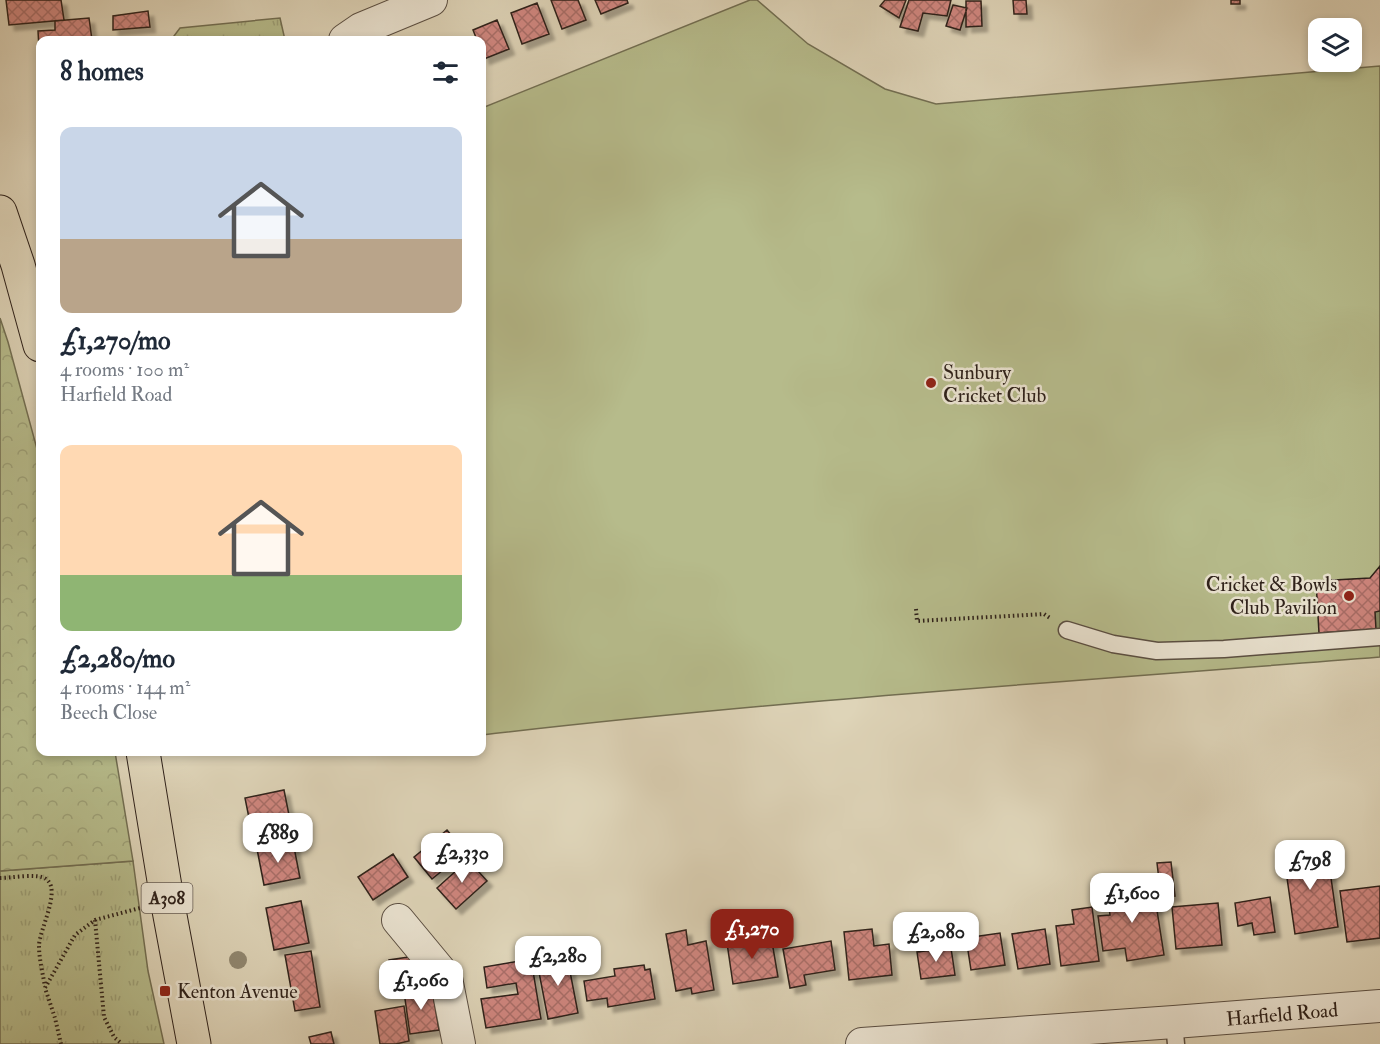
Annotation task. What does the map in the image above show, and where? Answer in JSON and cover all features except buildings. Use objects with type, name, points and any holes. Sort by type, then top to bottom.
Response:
[{"type":"highway","points":[[0,212],[18,265],[36,330]]},
{"type":"highway","name":"A308","points":[[144,756],[194,1044]]},
{"type":"street","points":[[351,36],[361,29],[431,0]]},
{"type":"street","points":[[398,920],[446,978],[459,1044]]},
{"type":"street","name":"Harfield Road","points":[[862,1044],[1175,1033],[1380,1006]]},
{"type":"lane","points":[[1067,630],[1113,645],[1157,651],[1224,649],[1380,637]]},
{"type":"path","points":[[916,609],[917,621],[1044,614],[1067,630]]},
{"type":"path","points":[[0,878],[38,877],[47,880],[51,887],[51,897],[39,944],[45,988],[61,1044]]},
{"type":"path","points":[[45,988],[75,934],[95,920],[136,908],[168,905]]},
{"type":"path","points":[[95,920],[104,1017],[114,1037],[122,1044]]},
{"type":"green space","name":"Sunbury Cricket Club","points":[[750,0],[757,0],[808,44],[885,89],[936,104],[1310,72],[1362,72],[1362,68],[1380,66],[1380,657],[818,701],[486,735],[486,106]]},
{"type":"green space","points":[[280,18],[284,36],[174,36],[180,28]]},
{"type":"green space","points":[[0,318],[36,445],[36,756],[116,756],[133,861],[0,871]]},
{"type":"green space","points":[[133,861],[148,971],[164,1044],[0,1044],[0,871]]},
{"type":"place","name":"Sunbury Cricket Club","points":[[931,383]]},
{"type":"place","name":"Cricket & Bowls Club Pavilion","points":[[1349,596]]},
{"type":"place","name":"Kenton Avenue","points":[[165,991]]}]
